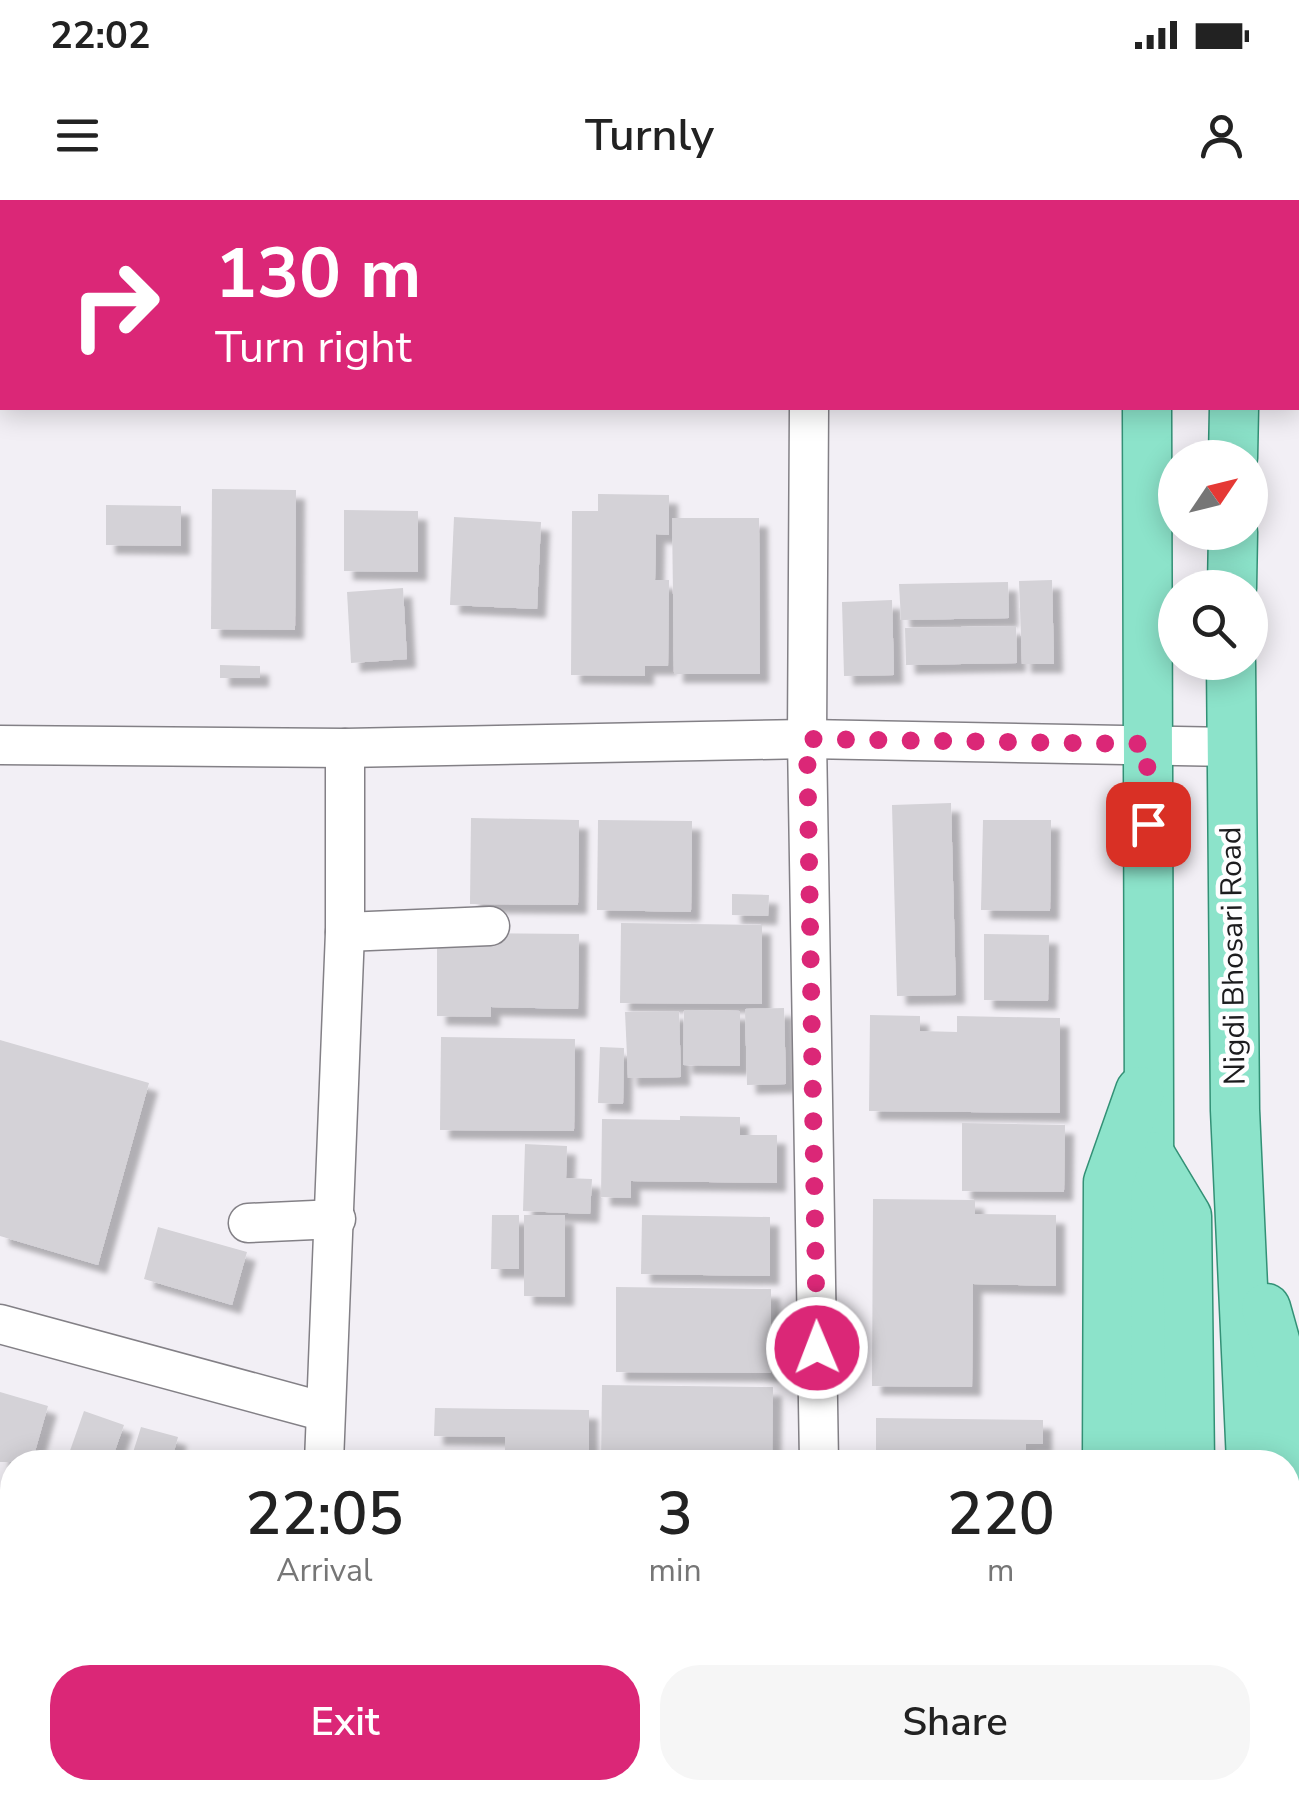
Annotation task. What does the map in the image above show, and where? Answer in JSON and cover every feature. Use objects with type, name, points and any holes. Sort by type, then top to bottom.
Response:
[{"type":"main road","points":[[1147,410],[1150,1450]]},
{"type":"main road","points":[[1233,440],[1234,410]]},
{"type":"main road","name":"Nigdi Bhosari Road","points":[[1231,680],[1234,1110],[1244,1249]]},
{"type":"main road","points":[[1107,1450],[1108,1182],[1150,1062]]},
{"type":"main road","points":[[1151,1156],[1187,1216],[1190,1450]]},
{"type":"main road","points":[[1244,1249],[1287,1333],[1279,1450]]},
{"type":"main road","points":[[1244,1249],[1278,1450]]},
{"type":"street","points":[[809,410],[807,739],[818,1450]]},
{"type":"street","points":[[0,745],[345,748],[807,739],[1230,748]]},
{"type":"street","points":[[324,1450],[345,932],[345,748]]},
{"type":"street","points":[[345,932],[490,926]]},
{"type":"street","points":[[248,1223],[336,1219]]},
{"type":"street","points":[[0,1324],[325,1412]]},
{"type":"building","points":[[212,489],[296,490],[295,630],[211,629]]},
{"type":"building","points":[[598,494],[669,495],[669,535],[656,534],[655,580],[669,580],[668,666],[645,666],[645,676],[571,675],[572,511],[598,511]]},
{"type":"building","points":[[106,505],[181,506],[181,546],[106,545]]},
{"type":"building","points":[[344,510],[418,511],[418,572],[344,571]]},
{"type":"building","points":[[454,517],[541,522],[537,609],[450,605]]},
{"type":"building","points":[[672,518],[759,518],[760,674],[674,674]]},
{"type":"building","points":[[1052,580],[1054,664],[1022,664],[1019,581]]},
{"type":"building","points":[[1008,582],[1009,618],[901,620],[899,584]]},
{"type":"building","points":[[403,588],[407,659],[351,663],[347,592]]},
{"type":"building","points":[[892,600],[894,675],[844,676],[842,602]]},
{"type":"building","points":[[1016,626],[1017,663],[906,665],[905,628]]},
{"type":"building","points":[[220,665],[260,666],[260,678],[220,678]]},
{"type":"building","points":[[951,803],[956,995],[897,996],[892,805]]},
{"type":"building","points":[[471,818],[579,820],[578,905],[470,904]]},
{"type":"building","points":[[598,820],[692,821],[691,912],[597,910]]},
{"type":"building","points":[[983,820],[1051,820],[1050,911],[981,910]]},
{"type":"building","points":[[732,894],[769,895],[768,916],[732,915]]},
{"type":"building","points":[[621,923],[762,925],[762,1004],[620,1003]]},
{"type":"building","points":[[464,933],[579,934],[578,1009],[491,1007],[491,1017],[437,1016],[437,942]]},
{"type":"building","points":[[984,934],[1049,935],[1048,1001],[984,1000]]},
{"type":"building","points":[[784,1008],[786,1084],[747,1085],[745,1009]]},
{"type":"building","points":[[684,1010],[740,1011],[740,1066],[683,1065]]},
{"type":"building","points":[[679,1011],[681,1077],[628,1078],[625,1012]]},
{"type":"building","points":[[870,1015],[920,1016],[920,1031],[957,1032],[957,1016],[1060,1018],[1060,1113],[869,1111]]},
{"type":"building","points":[[441,1037],[575,1039],[574,1131],[440,1130]]},
{"type":"building","points":[[0,1040],[149,1083],[98,1265],[0,1236]]},
{"type":"building","points":[[600,1047],[624,1048],[623,1104],[598,1103]]},
{"type":"building","points":[[680,1116],[740,1117],[740,1135],[777,1135],[777,1183],[631,1181],[631,1198],[601,1197],[602,1119],[680,1120]]},
{"type":"building","points":[[962,1123],[1065,1125],[1064,1192],[962,1191]]},
{"type":"building","points":[[525,1144],[567,1146],[566,1178],[592,1179],[590,1214],[523,1211]]},
{"type":"building","points":[[873,1199],[975,1200],[975,1214],[1056,1215],[1056,1286],[973,1284],[972,1387],[872,1386]]},
{"type":"building","points":[[492,1215],[519,1215],[519,1269],[491,1269]]},
{"type":"building","points":[[524,1215],[565,1215],[565,1297],[524,1296]]},
{"type":"building","points":[[642,1215],[770,1217],[770,1276],[641,1274]]},
{"type":"building","points":[[158,1227],[247,1252],[232,1305],[144,1279]]},
{"type":"building","points":[[616,1287],[771,1289],[771,1373],[616,1372]]},
{"type":"building","points":[[602,1385],[773,1387],[772,1450],[601,1450]]},
{"type":"building","points":[[0,1392],[48,1406],[35,1450],[0,1450]]},
{"type":"building","points":[[435,1408],[589,1410],[589,1450],[505,1450],[505,1437],[434,1436]]},
{"type":"building","points":[[84,1411],[124,1425],[115,1450],[70,1450]]},
{"type":"building","points":[[876,1418],[1043,1420],[1043,1444],[1026,1444],[1026,1450],[876,1450]]},
{"type":"building","points":[[141,1427],[178,1437],[174,1450],[134,1450]]},
{"type":"route","points":[[817,1348],[807,739],[1147,744],[1148,824]]}]
